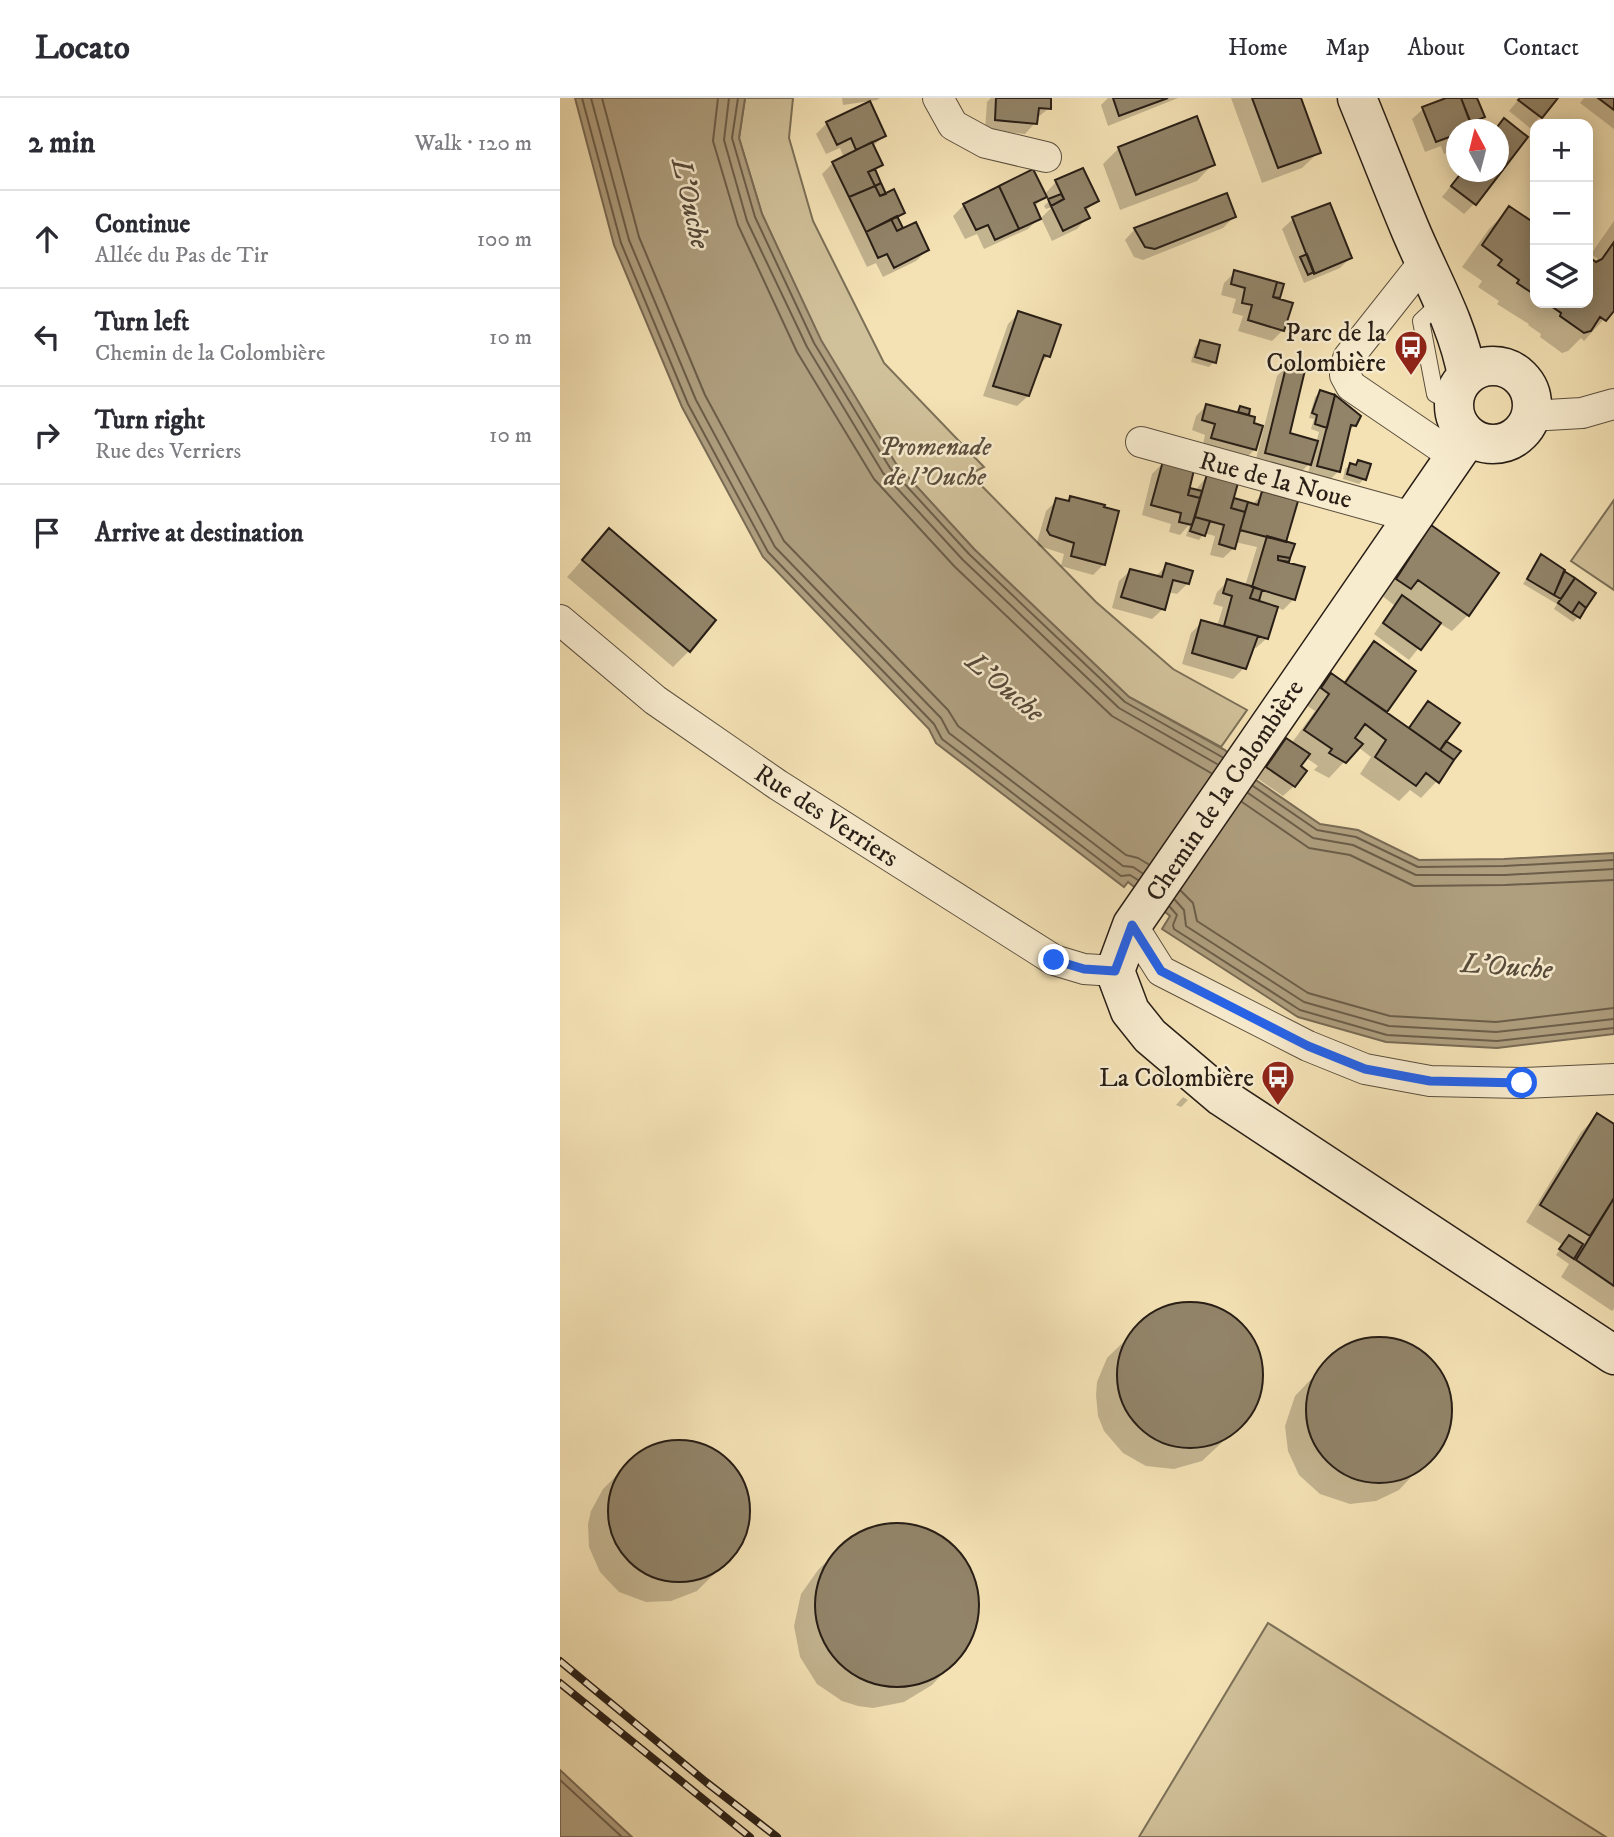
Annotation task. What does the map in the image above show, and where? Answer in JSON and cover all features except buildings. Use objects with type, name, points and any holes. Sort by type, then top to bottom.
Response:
[{"type":"street","points":[[938,98],[953,125],[986,143],[1046,157]]},
{"type":"street","points":[[1357,98],[1464,358],[1461,418]]},
{"type":"street","points":[[1424,262],[1348,358],[1345,375],[1351,386],[1461,418],[1478,441],[1499,443],[1519,434],[1530,416],[1531,397],[1527,387],[1522,379],[1505,368],[1442,301]]},
{"type":"street","points":[[1461,418],[1485,367],[1505,368]]},
{"type":"street","points":[[1530,416],[1582,413],[1614,404]]},
{"type":"street","name":"Chemin de la Colombière","points":[[1115,971],[1132,925],[1412,517],[1461,418]]},
{"type":"street","name":"Rue de la Noue","points":[[1141,442],[1412,517]]},
{"type":"street","name":"Rue des Verriers","points":[[560,620],[655,700],[778,785],[1054,960],[1084,969],[1115,971]]},
{"type":"street","points":[[1132,925],[1161,971],[1308,1046],[1365,1069],[1430,1081],[1522,1083],[1614,1079]]},
{"type":"street","points":[[1115,971],[1130,1011],[1143,1028],[1213,1089],[1614,1355]]},
{"type":"green space","name":"Promenade de l'Ouche","points":[[745,98],[793,98],[789,138],[813,221],[884,363],[984,467],[970,474],[1096,602],[1173,669],[1247,710],[1221,747],[1129,697],[974,549],[896,464],[820,340],[762,214],[739,138]]},
{"type":"green space","points":[[1614,500],[1614,590],[1571,561]]},
{"type":"green space","points":[[1268,1623],[1606,1837],[1139,1837]]},
{"type":"water","name":"L'Ouche","points":[[575,98],[745,98],[739,138],[762,214],[821,340],[896,464],[974,549],[1129,697],[1225,750],[1253,778],[1320,824],[1358,830],[1419,860],[1614,853],[1614,1034],[1497,1048],[1386,1042],[1298,1017],[1162,929],[1170,916],[1128,882],[1124,887],[936,743],[929,729],[763,557],[682,407],[614,245]]},
{"type":"water","points":[[560,1770],[632,1837],[560,1837]]},
{"type":"railway","points":[[560,1661],[777,1837]]},
{"type":"railway","points":[[560,1683],[750,1837]]},
{"type":"place","name":"Parc de la Colombière","points":[[1411,377]]},
{"type":"place","name":"La Colombière","points":[[1278,1107]]},
{"type":"route","points":[[1054,960],[1084,969],[1115,971],[1132,925],[1161,971],[1308,1046],[1365,1069],[1430,1081],[1522,1083]]}]
